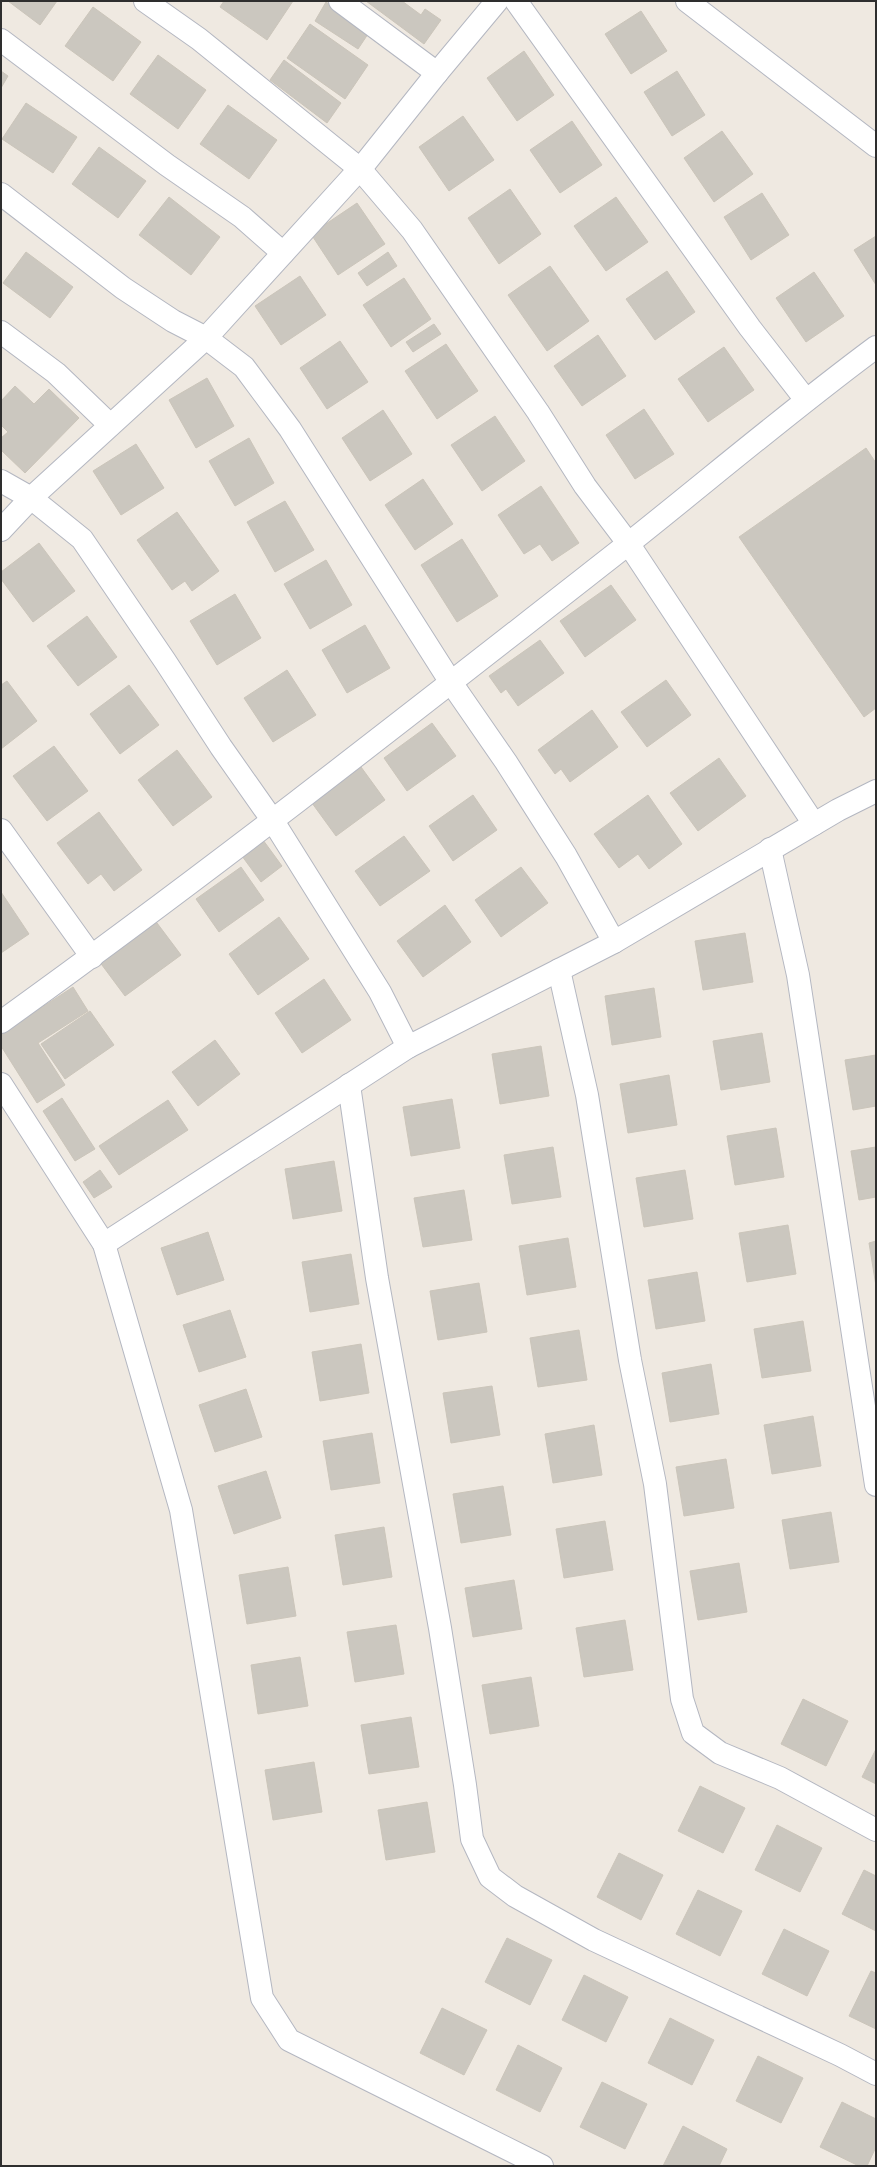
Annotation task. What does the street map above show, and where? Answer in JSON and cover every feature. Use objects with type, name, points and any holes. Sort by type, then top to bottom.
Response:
[{"type":"street","points":[[145,1],[199,39],[360,169],[412,230],[538,412],[586,486],[628,543],[814,824]]},
{"type":"street","points":[[340,1],[437,72]]},
{"type":"street","points":[[1,530],[31,498],[206,338],[360,169],[437,72],[497,1]]},
{"type":"street","points":[[516,1],[750,328],[806,400]]},
{"type":"street","points":[[687,1],[876,146]]},
{"type":"street","points":[[1,40],[167,165],[242,217],[283,253]]},
{"type":"street","points":[[1,194],[123,288],[173,321],[206,338],[244,367],[290,429],[450,681],[506,762],[566,856],[614,942]]},
{"type":"street","points":[[1,332],[56,373],[110,425]]},
{"type":"street","points":[[1,1022],[92,957],[273,821],[628,543],[806,400],[876,347]]},
{"type":"street","points":[[1,481],[31,498],[82,540],[165,661],[220,747],[273,821],[380,992],[408,1047]]},
{"type":"street","points":[[104,1244],[408,1047],[614,942],[770,849],[876,791]]},
{"type":"street","points":[[1,830],[92,957]]},
{"type":"street","points":[[770,849],[798,974],[876,1485]]},
{"type":"street","points":[[559,970],[589,1103],[630,1360],[656,1484],[682,1699],[693,1733],[720,1753],[780,1778],[876,1830]]},
{"type":"street","points":[[1,1084],[104,1244],[181,1510],[262,1998],[289,2040],[542,2166]]},
{"type":"street","points":[[349,1085],[377,1278],[440,1628],[465,1785],[472,1840],[490,1877],[515,1896],[594,1940],[833,2052],[876,2074]]},
{"type":"building","points":[[8,1],[57,1],[40,25]]},
{"type":"building","points":[[224,1],[293,1],[267,40],[220,7]]},
{"type":"building","points":[[366,1],[402,1],[421,15],[425,9],[441,20],[424,44]]},
{"type":"building","points":[[326,2],[370,31],[358,49],[315,21]]},
{"type":"building","points":[[93,7],[141,42],[113,81],[65,46]]},
{"type":"building","points":[[641,11],[667,51],[631,74],[605,34]]},
{"type":"building","points":[[310,24],[368,65],[345,99],[287,58]]},
{"type":"building","points":[[524,51],[554,95],[517,121],[487,78]]},
{"type":"building","points":[[158,55],[206,90],[178,129],[130,94]]},
{"type":"building","points":[[284,60],[341,103],[327,123],[270,80]]},
{"type":"building","points":[[1,71],[8,76],[1,88]]},
{"type":"building","points":[[677,71],[705,115],[672,136],[644,92]]},
{"type":"building","points":[[26,103],[77,137],[53,173],[2,139]]},
{"type":"building","points":[[228,105],[277,140],[249,179],[200,144]]},
{"type":"building","points":[[463,116],[494,160],[449,191],[419,147]]},
{"type":"building","points":[[572,121],[602,165],[560,193],[530,150]]},
{"type":"building","points":[[722,131],[753,174],[714,202],[684,158]]},
{"type":"building","points":[[99,147],[146,181],[118,218],[72,184]]},
{"type":"building","points":[[510,189],[541,234],[499,264],[468,218]]},
{"type":"building","points":[[762,193],[789,235],[751,260],[724,217]]},
{"type":"building","points":[[169,197],[220,237],[191,275],[139,235]]},
{"type":"building","points":[[616,197],[648,242],[606,271],[574,226]]},
{"type":"building","points":[[357,203],[385,244],[338,275],[311,234]]},
{"type":"building","points":[[876,236],[876,285],[854,250]]},
{"type":"building","points":[[26,252],[73,287],[50,318],[3,283]]},
{"type":"building","points":[[388,252],[397,266],[367,286],[358,273]]},
{"type":"building","points":[[550,266],[589,321],[547,351],[508,295]]},
{"type":"building","points":[[667,271],[695,312],[655,340],[626,299]]},
{"type":"building","points":[[814,272],[844,316],[806,342],[776,298]]},
{"type":"building","points":[[300,276],[326,315],[281,345],[255,306]]},
{"type":"building","points":[[404,278],[431,319],[391,347],[363,305]]},
{"type":"building","points":[[434,324],[441,334],[413,352],[406,342]]},
{"type":"building","points":[[598,335],[626,376],[582,406],[554,366]]},
{"type":"building","points":[[340,341],[368,382],[327,409],[300,368]]},
{"type":"building","points":[[446,344],[478,391],[437,419],[405,371]]},
{"type":"building","points":[[724,347],[754,390],[708,422],[678,379]]},
{"type":"building","points":[[207,378],[234,426],[196,448],[169,400]]},
{"type":"building","points":[[15,386],[34,404],[49,389],[79,418],[25,473],[1,450],[1,438],[8,432],[1,425],[1,401]]},
{"type":"building","points":[[644,409],[674,454],[635,479],[606,435]]},
{"type":"building","points":[[383,410],[412,454],[370,481],[342,438]]},
{"type":"building","points":[[495,416],[525,461],[482,491],[451,445]]},
{"type":"building","points":[[249,438],[274,483],[235,506],[209,461]]},
{"type":"building","points":[[136,444],[164,488],[121,515],[93,471]]},
{"type":"building","points":[[866,448],[876,463],[876,708],[864,717],[739,537]]},
{"type":"building","points":[[423,479],[453,524],[415,550],[385,505]]},
{"type":"building","points":[[541,486],[579,543],[552,561],[540,544],[524,554],[498,515]]},
{"type":"building","points":[[285,501],[314,550],[275,572],[247,522]]},
{"type":"building","points":[[177,512],[219,571],[192,591],[185,581],[172,590],[137,540]]},
{"type":"building","points":[[462,539],[498,596],[457,622],[421,565]]},
{"type":"building","points":[[39,543],[75,591],[33,622],[1,579],[1,572]]},
{"type":"building","points":[[326,560],[352,605],[310,629],[284,584]]},
{"type":"building","points":[[611,585],[636,620],[585,657],[560,621]]},
{"type":"building","points":[[235,594],[261,638],[217,665],[190,621]]},
{"type":"building","points":[[87,616],[117,657],[78,686],[47,646]]},
{"type":"building","points":[[365,625],[390,668],[347,693],[322,650]]},
{"type":"building","points":[[540,640],[564,673],[518,706],[506,689],[501,693],[489,676]]},
{"type":"building","points":[[287,670],[316,715],[273,742],[244,698]]},
{"type":"building","points":[[666,680],[691,715],[647,747],[621,712]]},
{"type":"building","points":[[7,681],[37,721],[1,749],[1,685]]},
{"type":"building","points":[[129,685],[159,725],[120,754],[90,714]]},
{"type":"building","points":[[592,710],[618,747],[570,782],[561,769],[555,774],[538,750]]},
{"type":"building","points":[[432,723],[456,756],[407,791],[384,758]]},
{"type":"building","points":[[54,746],[88,791],[47,821],[13,776]]},
{"type":"building","points":[[177,750],[212,797],[173,826],[138,780]]},
{"type":"building","points":[[719,758],[746,796],[698,831],[670,793]]},
{"type":"building","points":[[361,767],[385,800],[336,836],[312,803]]},
{"type":"building","points":[[473,795],[497,830],[453,861],[429,826]]},
{"type":"building","points":[[648,795],[682,844],[649,869],[638,854],[619,868],[594,834]]},
{"type":"building","points":[[99,812],[142,870],[114,891],[101,874],[88,884],[57,843]]},
{"type":"building","points":[[404,836],[430,871],[380,906],[355,871]]},
{"type":"building","points":[[263,840],[282,866],[261,882],[242,856]]},
{"type":"building","points":[[241,867],[264,900],[219,932],[196,899]]},
{"type":"building","points":[[521,867],[548,903],[501,937],[475,900]]},
{"type":"building","points":[[1,892],[29,934],[1,953]]},
{"type":"building","points":[[445,905],[471,942],[423,977],[397,941]]},
{"type":"building","points":[[279,917],[309,959],[258,995],[229,954]]},
{"type":"building","points":[[154,919],[181,955],[125,996],[99,961]]},
{"type":"building","points":[[745,933],[753,982],[703,990],[695,941]]},
{"type":"building","points":[[324,979],[351,1020],[302,1053],[275,1013]]},
{"type":"building","points":[[73,987],[88,1011],[38,1043],[65,1085],[37,1103],[1,1046],[1,1034]]},
{"type":"building","points":[[654,988],[661,1037],[612,1045],[605,996]]},
{"type":"building","points":[[90,1011],[114,1045],[65,1079],[41,1044]]},
{"type":"building","points":[[762,1033],[770,1082],[721,1090],[713,1041]]},
{"type":"building","points":[[215,1040],[240,1074],[198,1106],[172,1072]]},
{"type":"building","points":[[541,1046],[549,1096],[500,1104],[492,1054]]},
{"type":"building","points":[[876,1055],[876,1106],[853,1110],[845,1060]]},
{"type":"building","points":[[669,1075],[677,1125],[628,1133],[620,1084]]},
{"type":"building","points":[[62,1098],[95,1149],[75,1161],[43,1111]]},
{"type":"building","points":[[452,1099],[460,1148],[411,1156],[403,1107]]},
{"type":"building","points":[[168,1100],[188,1130],[119,1175],[99,1146]]},
{"type":"building","points":[[776,1128],[784,1177],[735,1185],[727,1136]]},
{"type":"building","points":[[553,1147],[561,1197],[512,1204],[504,1155]]},
{"type":"building","points":[[876,1147],[876,1197],[859,1200],[851,1151]]},
{"type":"building","points":[[334,1161],[342,1211],[293,1219],[285,1169]]},
{"type":"building","points":[[100,1170],[112,1187],[94,1198],[83,1182]]},
{"type":"building","points":[[685,1170],[693,1219],[644,1227],[636,1178]]},
{"type":"building","points":[[464,1190],[472,1240],[423,1247],[414,1198]]},
{"type":"building","points":[[788,1225],[796,1274],[747,1282],[739,1233]]},
{"type":"building","points":[[208,1232],[224,1280],[177,1295],[161,1248]]},
{"type":"building","points":[[568,1238],[576,1287],[527,1295],[519,1246]]},
{"type":"building","points":[[876,1241],[876,1286],[869,1243]]},
{"type":"building","points":[[351,1254],[359,1304],[310,1312],[302,1262]]},
{"type":"building","points":[[697,1272],[705,1321],[656,1329],[648,1280]]},
{"type":"building","points":[[479,1283],[487,1332],[438,1340],[430,1291]]},
{"type":"building","points":[[230,1310],[246,1357],[199,1372],[183,1325]]},
{"type":"building","points":[[803,1321],[811,1371],[762,1378],[754,1329]]},
{"type":"building","points":[[579,1330],[587,1380],[538,1387],[530,1338]]},
{"type":"building","points":[[361,1344],[369,1393],[320,1401],[312,1352]]},
{"type":"building","points":[[711,1364],[719,1414],[670,1422],[662,1373]]},
{"type":"building","points":[[492,1386],[500,1435],[451,1443],[443,1393]]},
{"type":"building","points":[[246,1389],[262,1437],[215,1452],[199,1405]]},
{"type":"building","points":[[813,1416],[821,1466],[772,1474],[764,1425]]},
{"type":"building","points":[[594,1425],[602,1475],[553,1483],[545,1434]]},
{"type":"building","points":[[372,1433],[380,1483],[331,1490],[323,1441]]},
{"type":"building","points":[[726,1459],[734,1508],[684,1516],[676,1467]]},
{"type":"building","points":[[266,1471],[281,1518],[234,1534],[218,1486]]},
{"type":"building","points":[[503,1486],[511,1535],[461,1543],[453,1494]]},
{"type":"building","points":[[831,1512],[839,1562],[790,1569],[782,1520]]},
{"type":"building","points":[[605,1521],[613,1570],[564,1578],[556,1529]]},
{"type":"building","points":[[384,1527],[392,1577],[343,1585],[335,1535]]},
{"type":"building","points":[[739,1563],[747,1612],[698,1620],[690,1571]]},
{"type":"building","points":[[288,1567],[296,1616],[247,1624],[239,1575]]},
{"type":"building","points":[[514,1580],[522,1629],[473,1637],[465,1588]]},
{"type":"building","points":[[625,1620],[633,1670],[584,1677],[576,1628]]},
{"type":"building","points":[[396,1625],[404,1674],[355,1682],[347,1632]]},
{"type":"building","points":[[300,1657],[308,1706],[258,1714],[251,1665]]},
{"type":"building","points":[[531,1677],[539,1726],[490,1734],[482,1685]]},
{"type":"building","points":[[803,1699],[848,1721],[826,1766],[781,1744]]},
{"type":"building","points":[[411,1717],[419,1767],[369,1774],[361,1725]]},
{"type":"building","points":[[876,1749],[876,1784],[862,1777]]},
{"type":"building","points":[[314,1762],[322,1812],[273,1820],[265,1770]]},
{"type":"building","points":[[700,1786],[745,1808],[723,1853],[678,1831]]},
{"type":"building","points":[[427,1802],[435,1852],[386,1860],[378,1810]]},
{"type":"building","points":[[777,1825],[822,1848],[800,1892],[755,1870]]},
{"type":"building","points":[[619,1853],[663,1875],[641,1920],[597,1897]]},
{"type":"building","points":[[864,1870],[876,1876],[876,1931],[842,1914]]},
{"type":"building","points":[[698,1890],[742,1911],[720,1956],[676,1934]]},
{"type":"building","points":[[784,1929],[829,1951],[807,1996],[762,1974]]},
{"type":"building","points":[[507,1938],[552,1960],[530,2005],[485,1982]]},
{"type":"building","points":[[871,1971],[876,1973],[876,2029],[849,2016]]},
{"type":"building","points":[[584,1975],[628,1997],[606,2042],[562,2020]]},
{"type":"building","points":[[442,2008],[487,2030],[464,2075],[420,2053]]},
{"type":"building","points":[[670,2018],[714,2040],[692,2085],[648,2063]]},
{"type":"building","points":[[518,2045],[562,2068],[540,2112],[496,2090]]},
{"type":"building","points":[[758,2056],[803,2078],[781,2123],[736,2101]]},
{"type":"building","points":[[602,2082],[647,2104],[625,2149],[580,2127]]},
{"type":"building","points":[[842,2102],[876,2119],[876,2147],[867,2166],[859,2166],[820,2147]]},
{"type":"building","points":[[683,2126],[727,2149],[719,2166],[663,2166]]}]
